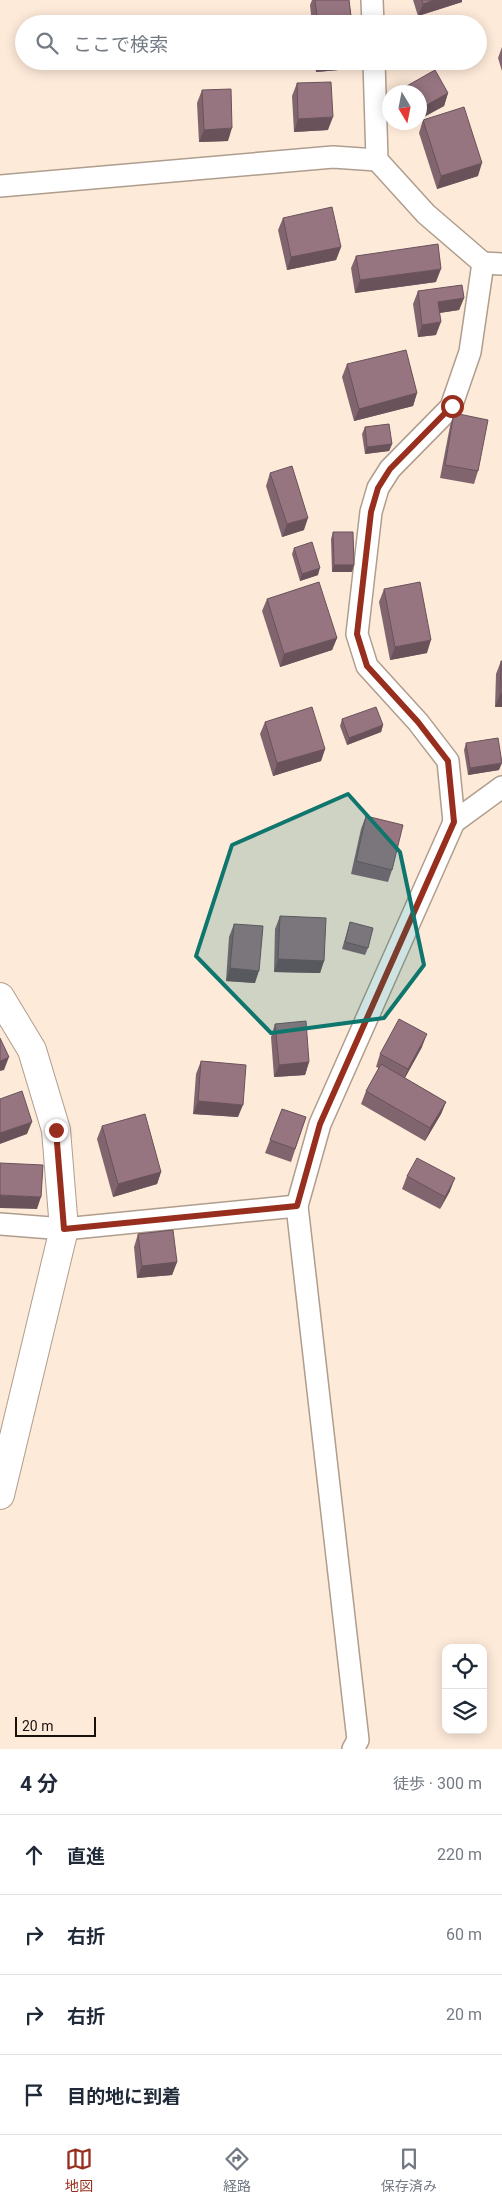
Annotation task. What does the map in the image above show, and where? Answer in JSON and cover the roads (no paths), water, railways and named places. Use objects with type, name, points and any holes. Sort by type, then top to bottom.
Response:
[{"type":"street","points":[[372,0],[373,15]]},
{"type":"street","points":[[353,1749],[358,1740],[297,1206],[320,1124],[454,822],[448,761],[418,722],[367,666],[357,634],[371,512],[378,488],[390,469],[452,406],[470,352],[492,264],[426,214],[377,160],[374,70]]},
{"type":"street","points":[[0,186],[333,158],[377,160]]},
{"type":"street","points":[[454,822],[502,787]]},
{"type":"street","points":[[0,997],[32,1050],[56,1130],[64,1229],[0,1495]]},
{"type":"street","points":[[0,1224],[64,1229],[297,1206]]}]
